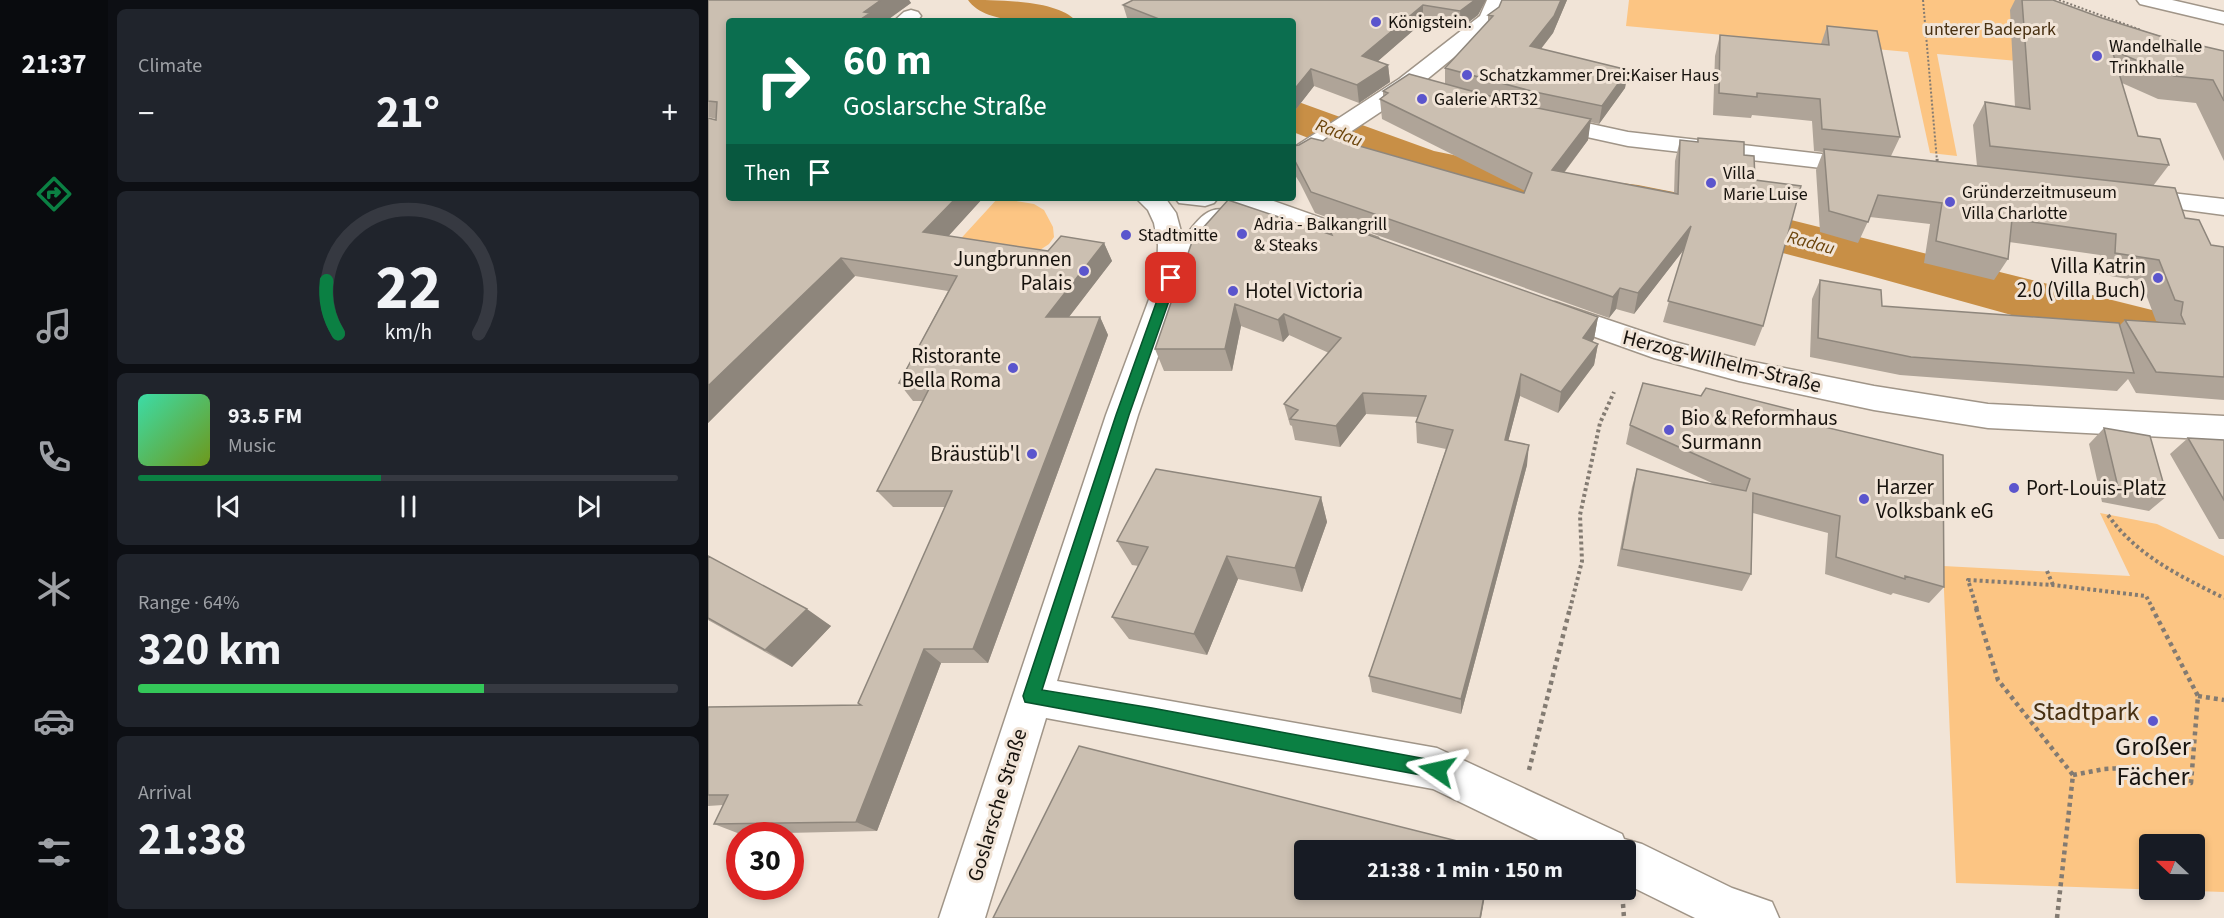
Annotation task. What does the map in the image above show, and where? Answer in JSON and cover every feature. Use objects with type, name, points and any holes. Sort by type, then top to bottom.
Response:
[{"type":"street","points":[[1296,157],[1336,131],[1418,87],[1489,19],[1497,0]]},
{"type":"street","points":[[2147,0],[2224,18]]},
{"type":"street","points":[[1519,114],[1628,139],[1939,175]]},
{"type":"street","points":[[2113,195],[2224,207]]},
{"type":"street","points":[[1152,201],[1165,215],[1171,241],[1171,278]]},
{"type":"street","name":"Goslarsche Straße","points":[[962,918],[1122,415],[1171,278],[1194,243],[1232,201]]},
{"type":"street","points":[[1249,201],[1398,255]]},
{"type":"street","name":"Herzog-Wilhelm-Straße","points":[[1531,303],[1665,350],[1739,370],[1874,398],[1988,416],[2224,429]]},
{"type":"street","points":[[1031,696],[1152,716],[1437,770],[1584,840]]},
{"type":"street","points":[[1636,865],[1726,909],[1756,918]]},
{"type":"path","points":[[1923,0],[1939,175]]},
{"type":"path","points":[[2059,0],[2145,32]]},
{"type":"path","points":[[1519,810],[1582,561],[1580,515],[1600,423],[1614,392]]},
{"type":"path","points":[[2108,514],[2116,529],[2155,561],[2224,598]]},
{"type":"path","points":[[2047,571],[2053,585]]},
{"type":"path","points":[[2057,918],[2073,775],[1998,681],[1968,580],[2053,585],[2146,596],[2198,696],[2190,783],[2125,768],[2104,769],[2073,775]]},
{"type":"path","points":[[2198,696],[2224,700]]},
{"type":"green space","name":"unterer Badepark","points":[[1629,0],[2023,0],[2018,61],[1937,54],[1957,156],[1930,153],[1908,52],[1626,26]]},
{"type":"green space","points":[[995,201],[1034,204],[1044,210],[1053,227],[1054,237],[1049,244],[1034,254],[955,245]]},
{"type":"green space","name":"Stadtpark","points":[[2100,513],[2157,524],[2224,556],[2224,892],[2205,891],[2205,834],[2139,834],[2139,890],[1956,883],[1943,566],[2130,576]]},
{"type":"building","points":[[708,0],[881,0],[864,12],[870,13],[862,18],[726,18],[726,201],[953,201],[923,232],[1048,251],[1061,236],[1104,243],[1046,317],[1100,317],[973,649],[924,649],[856,822],[726,822],[726,824],[714,824],[728,795],[708,795],[708,707],[861,705],[858,703],[952,491],[877,491],[932,383],[899,383],[957,276],[841,258],[708,386],[708,118],[716,120],[717,102],[708,101]]},
{"type":"building","points":[[1133,0],[1475,0],[1460,11],[1423,5],[1362,56],[1388,65],[1357,85],[1311,69],[1296,87],[1296,18],[1156,18],[1123,5]]},
{"type":"building","points":[[1502,0],[1561,0],[1554,16],[1530,46],[1628,70],[1602,106],[1535,92],[1445,68],[1493,16],[1488,15],[1499,7]]},
{"type":"building","points":[[2022,0],[2053,0],[2201,49],[2202,46],[2224,51],[2224,101],[2213,80],[2174,76],[2112,50],[2138,136],[2160,139],[2169,165],[1990,146],[1985,102],[2030,109]]},
{"type":"building","points":[[1827,26],[1877,31],[1900,137],[1822,129],[1820,99],[1757,93],[1757,97],[1719,93],[1720,35],[1829,45]]},
{"type":"building","points":[[1409,74],[1523,105],[1591,119],[1552,170],[1678,194],[1680,140],[1698,142],[1698,138],[1744,142],[1744,155],[1754,156],[1755,180],[1801,186],[1763,326],[1668,301],[1691,226],[1638,293],[1620,288],[1613,297],[1311,192],[1296,163],[1296,146],[1311,138],[1323,141],[1328,137],[1524,193],[1532,173],[1380,99],[1388,93],[1383,91]]},
{"type":"building","points":[[1824,149],[2175,188],[2185,218],[2199,220],[2211,245],[2224,247],[2224,377],[2156,372],[2125,320],[2185,324],[2181,315],[2183,302],[2175,300],[2159,260],[2115,253],[2116,234],[2012,219],[2008,259],[1936,241],[1942,203],[1878,195],[1868,222],[1829,211]]},
{"type":"building","points":[[1227,201],[1231,201],[1332,235],[1324,219],[1598,317],[1583,338],[1598,344],[1561,392],[1521,374],[1505,440],[1529,445],[1461,699],[1369,676],[1453,430],[1416,422],[1426,396],[1363,393],[1336,426],[1290,419],[1298,410],[1284,404],[1341,338],[1284,314],[1278,320],[1235,304],[1225,349],[1155,349],[1193,239]]},
{"type":"building","points":[[1820,280],[1881,290],[1882,306],[2119,323],[2134,373],[1911,357],[1818,338]]},
{"type":"building","points":[[1643,383],[1701,396],[1706,388],[1817,416],[1816,425],[1943,455],[1944,587],[1905,576],[1905,579],[1836,557],[1840,516],[1753,493],[1751,574],[1622,549],[1637,469],[1746,491],[1750,479],[1630,425]]},
{"type":"building","points":[[2104,428],[2150,436],[2167,496],[2118,487]]},
{"type":"building","points":[[2188,438],[2224,440],[2224,500]]},
{"type":"building","points":[[1156,469],[1321,497],[1295,568],[1227,556],[1194,634],[1112,617],[1148,547],[1117,541]]},
{"type":"building","points":[[708,556],[807,609],[765,650],[708,618]]},
{"type":"building","points":[[1079,746],[1453,840],[1294,840],[1294,900],[1483,900],[1480,918],[993,918]]},
{"type":"waterway","name":"Radau","points":[[989,0],[1046,18]]},
{"type":"waterway","name":"Radau","points":[[1296,116],[1421,164],[1546,190],[1638,202],[1699,214],[1879,259],[2224,351]]},
{"type":"place","name":"Königstein.","points":[[1376,22]]},
{"type":"place","name":"Wandelhalle Trinkhalle","points":[[2097,56]]},
{"type":"place","name":"Schatzkammer Drei:Kaiser Haus","points":[[1467,75]]},
{"type":"place","name":"Galerie ART32","points":[[1422,99]]},
{"type":"place","name":"Villa Marie Luise","points":[[1711,183]]},
{"type":"place","name":"Gründerzeitmuseum Villa Charlotte","points":[[1950,202]]},
{"type":"place","name":"Adria - Balkangrill & Steaks","points":[[1242,234]]},
{"type":"place","name":"Stadtmitte","points":[[1126,235]]},
{"type":"place","name":"Jungbrunnen Palais","points":[[1084,271]]},
{"type":"place","name":"Villa Katrin 2.0 (Villa Buch)","points":[[2158,278]]},
{"type":"place","name":"Hotel Victoria","points":[[1233,291]]},
{"type":"place","name":"Ristorante Bella Roma","points":[[1013,368]]},
{"type":"place","name":"Bio & Reformhaus Surmann","points":[[1669,430]]},
{"type":"place","name":"Bräustüb'l","points":[[1032,454]]},
{"type":"place","name":"Port-Louis-Platz","points":[[2014,488]]},
{"type":"place","name":"Harzer Volksbank eG","points":[[1864,499]]},
{"type":"place","name":"Großer Fächer","points":[[2153,721]]},
{"type":"route","points":[[1171,278],[1122,415],[1031,696],[1152,716],[1437,770]]}]
